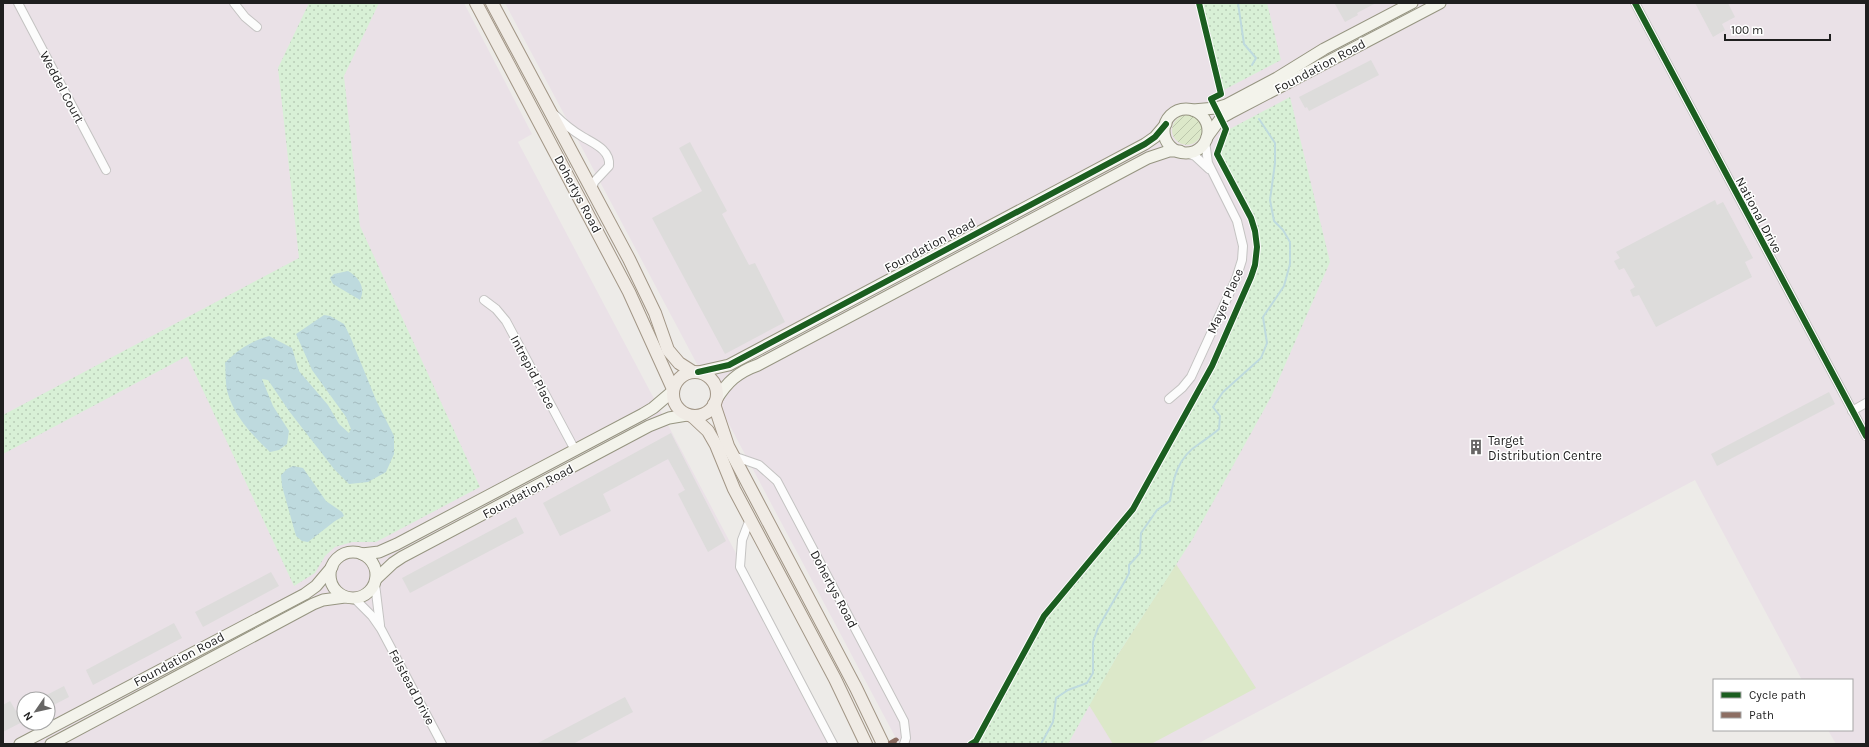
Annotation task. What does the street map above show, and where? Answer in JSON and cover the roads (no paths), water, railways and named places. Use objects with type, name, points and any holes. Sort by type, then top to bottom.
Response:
[{"type":"main road","name":"Dohertys Road","points":[[476,3],[632,298],[673,390]]},
{"type":"main road","name":"Dohertys Road","points":[[492,3],[649,298],[668,350],[679,363],[696,372]]},
{"type":"main road","points":[[501,50],[513,43]]},
{"type":"main road","points":[[690,415],[705,414],[715,402],[716,390],[713,382],[706,376],[696,372],[681,377],[673,390],[675,404],[680,410],[690,415],[711,436],[734,489],[835,679],[866,744]]},
{"type":"main road","name":"Dohertys Road","points":[[715,402],[721,429],[733,456],[856,688],[883,744]]},
{"type":"street","name":"Weddel Court","points":[[18,3],[106,170]]},
{"type":"street","points":[[234,3],[245,17],[257,27]]},
{"type":"street","name":"Foundation Road","points":[[1193,110],[1216,108],[1226,105],[1412,3]]},
{"type":"street","name":"Foundation Road","points":[[1206,139],[1221,118],[1440,3]]},
{"type":"street","name":"National Drive","points":[[1635,3],[1866,436]]},
{"type":"street","name":"Dohertys Road","points":[[548,109],[583,137],[598,144],[607,157],[609,166],[594,182],[592,191]]},
{"type":"street","points":[[1186,109],[1193,110],[1199,113],[1207,124],[1206,139],[1196,150],[1181,152],[1169,144],[1166,138],[1166,124],[1174,113],[1186,109]]},
{"type":"street","name":"Foundation Road","points":[[696,372],[729,365],[1145,144],[1155,137],[1166,124]]},
{"type":"street","name":"Mayer Place","points":[[1169,399],[1182,388],[1191,377],[1236,279],[1242,260],[1244,246],[1237,221],[1208,163],[1206,139]]},
{"type":"street","name":"Foundation Road","points":[[715,402],[733,377],[749,368],[758,365],[1148,158],[1169,151],[1181,152]]},
{"type":"street","name":"Mayer Place","points":[[1181,152],[1195,156],[1212,172]]},
{"type":"street","name":"Intrepid Place","points":[[484,300],[496,309],[506,321],[575,450]]},
{"type":"street","name":"Foundation Road","points":[[362,554],[380,552],[575,450],[653,408],[673,390]]},
{"type":"street","points":[[1852,411],[1866,403]]},
{"type":"street","name":"Foundation Road","points":[[375,582],[393,563],[402,557],[456,530],[649,426],[669,418],[690,415]]},
{"type":"street","name":"Dohertys Road","points":[[733,456],[759,465],[777,481],[904,721],[906,738],[904,744]]},
{"type":"street","points":[[449,516],[456,530]]},
{"type":"street","points":[[750,519],[742,540],[740,567],[833,744]]},
{"type":"street","points":[[348,553],[362,554],[373,564],[376,572],[375,582],[366,594],[349,597],[334,588],[331,581],[332,567],[336,561],[348,553]]},
{"type":"street","name":"Foundation Road","points":[[20,744],[309,591],[316,586],[332,567]]},
{"type":"street","name":"Felstead Drive","points":[[375,582],[377,612],[381,629]]},
{"type":"street","name":"Foundation Road","points":[[51,744],[313,604],[323,600],[349,597]]},
{"type":"street","name":"Felstead Drive","points":[[349,597],[372,616],[381,629],[442,744]]},
{"type":"water","points":[[348,271],[355,276],[362,287],[362,296],[360,300],[333,284],[330,278],[334,274]]},
{"type":"water","points":[[324,315],[330,316],[344,324],[376,400],[394,436],[394,454],[386,472],[368,482],[349,484],[334,469],[289,411],[268,380],[262,379],[273,406],[289,431],[287,444],[279,450],[270,452],[251,433],[235,411],[227,390],[225,363],[246,346],[269,336],[292,348],[299,371],[328,405],[339,424],[349,433],[351,429],[346,417],[312,370],[296,334]]},
{"type":"water","points":[[293,466],[303,468],[326,501],[342,512],[344,516],[335,521],[308,542],[302,541],[296,536],[282,486],[281,475]]},
{"type":"waterway","points":[[1238,3],[1244,44],[1256,58],[1252,65]]},
{"type":"waterway","points":[[1041,744],[1053,722],[1056,698],[1068,690],[1087,683],[1093,673],[1093,642],[1098,628],[1129,573],[1129,565],[1140,553],[1141,533],[1157,510],[1170,501],[1175,476],[1181,462],[1192,449],[1219,429],[1220,416],[1213,407],[1223,392],[1261,358],[1267,343],[1263,317],[1284,286],[1290,264],[1290,242],[1283,230],[1274,221],[1270,200],[1275,163],[1275,143],[1259,119]]},
{"type":"place","name":"Target Distribution Centre","points":[[1476,447]]}]
